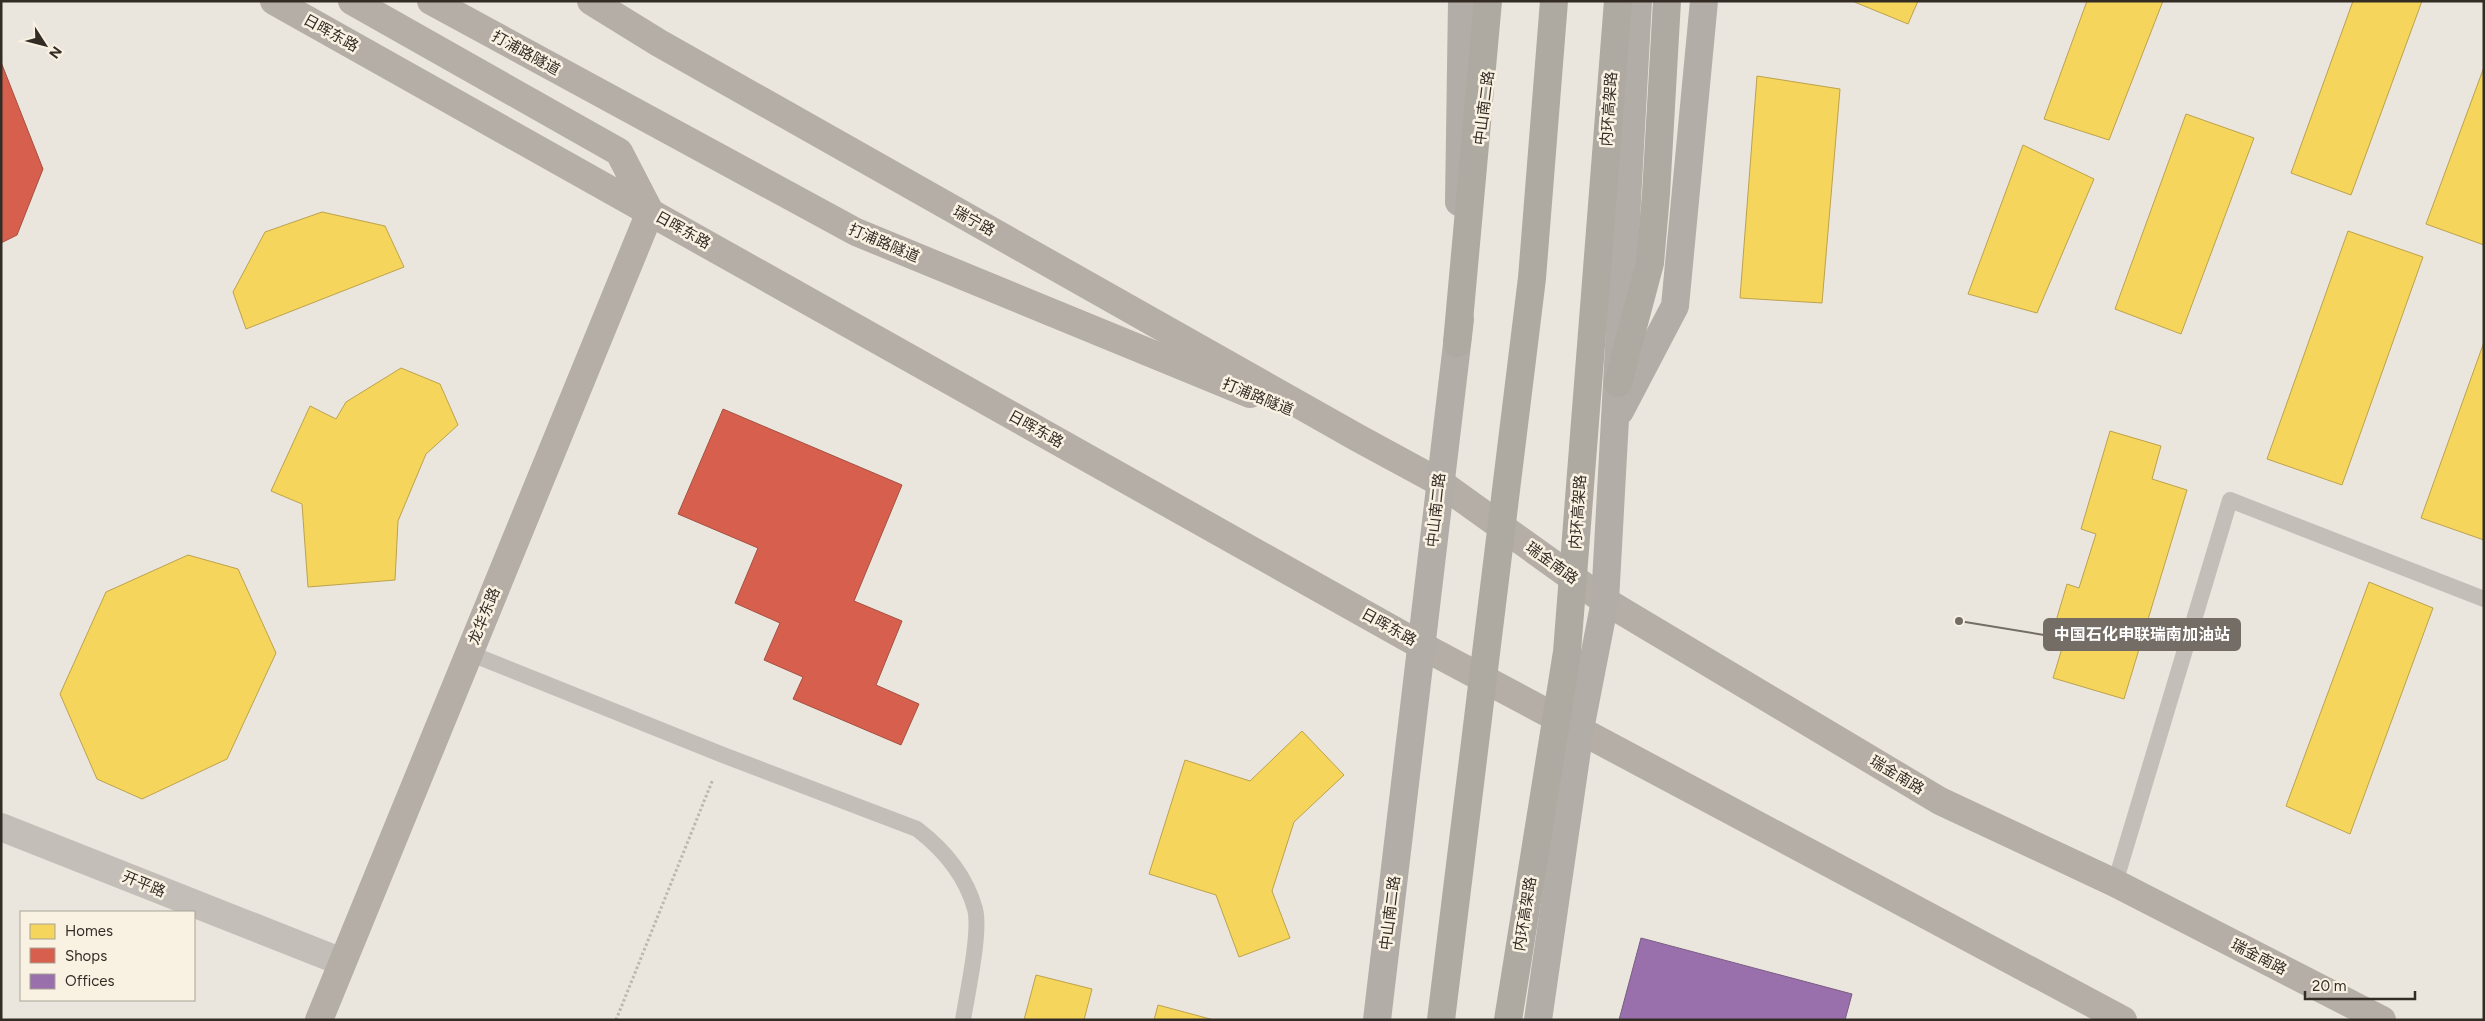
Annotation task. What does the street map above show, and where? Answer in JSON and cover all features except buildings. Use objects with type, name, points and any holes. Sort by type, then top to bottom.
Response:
[{"type":"highway","points":[[1457,343],[1488,1]]},
{"type":"highway","points":[[1441,1020],[1532,278],[1554,1]]},
{"type":"highway","name":"内环高架路","points":[[1508,1020],[1567,652],[1618,1]]},
{"type":"highway","points":[[1618,383],[1650,263],[1656,194],[1667,1]]},
{"type":"main road","name":"日晖东路","points":[[274,1],[1422,646]]},
{"type":"main road","name":"日晖东路","points":[[352,1],[619,152],[650,212]]},
{"type":"main road","name":"打浦路隧道","points":[[432,1],[856,232],[1358,438]]},
{"type":"main road","name":"瑞宁路","points":[[591,1],[659,43],[1358,438]]},
{"type":"main road","points":[[1457,343],[1462,1]]},
{"type":"main road","name":"中山南二路","points":[[1377,1020],[1497,1]]},
{"type":"main road","points":[[1538,1020],[1580,728],[1605,601],[1638,1]]},
{"type":"main road","points":[[1616,419],[1675,306],[1704,1]]},
{"type":"main road","name":"龙华东路","points":[[319,1020],[650,212]]},
{"type":"main road","points":[[1358,438],[1439,482]]},
{"type":"main road","name":"瑞金南路","points":[[1439,482],[1605,601],[1940,801],[2114,883],[2382,1020]]},
{"type":"main road","points":[[1422,646],[1580,728],[2123,1020]]},
{"type":"street","name":"开平路","points":[[1,827],[342,962]]},
{"type":"lane","points":[[2114,883],[2230,500],[2484,599]]},
{"type":"lane","points":[[469,653],[723,755],[917,829],[934,843],[951,862],[975,910],[975,944],[963,1020]]},
{"type":"path","points":[[616,1020],[723,755]]},
{"type":"place","name":"中国石化申联瑞南加油站","points":[[1959,621]]}]
